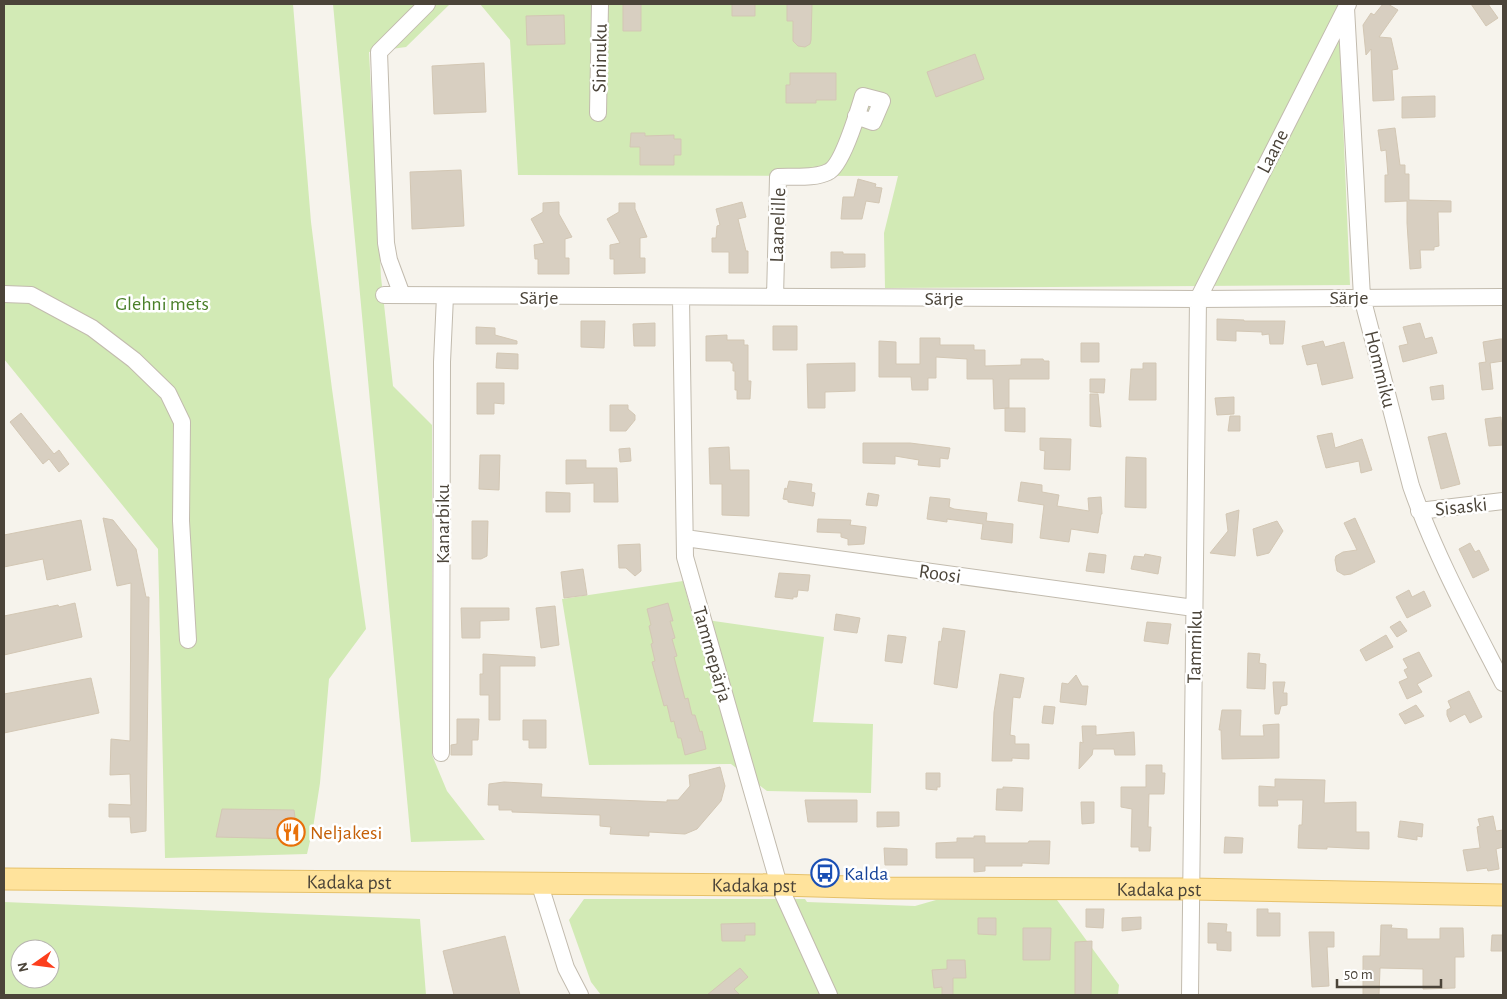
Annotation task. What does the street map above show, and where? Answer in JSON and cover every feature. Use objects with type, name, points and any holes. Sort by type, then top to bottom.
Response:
[{"type":"main road","name":"Kadaka pst","points":[[4,879],[780,884],[888,888],[1191,889],[1503,894]]},
{"type":"street","points":[[402,295],[389,260],[386,244],[379,52],[427,4]]},
{"type":"street","name":"Sininuku","points":[[598,113],[600,4]]},
{"type":"street","name":"Hommiku","points":[[1346,4],[1362,297],[1419,511],[1450,581],[1503,683]]},
{"type":"street","name":"Laane","points":[[1198,299],[1346,4]]},
{"type":"street","name":"Laanelille","points":[[775,297],[778,177],[817,175],[830,172],[841,157],[856,116]]},
{"type":"street","points":[[4,294],[32,295],[92,328],[134,360],[168,393],[182,422],[180,521],[188,640]]},
{"type":"street","name":"Särje","points":[[384,295],[681,298],[1198,299],[1503,297]]},
{"type":"street","name":"Kanarbiku","points":[[441,752],[442,372],[445,296]]},
{"type":"street","name":"Tammepärja","points":[[681,298],[685,557],[780,884],[829,995]]},
{"type":"street","name":"Tammiku","points":[[1190,995],[1198,299]]},
{"type":"street","name":"Sisaski","points":[[1419,511],[1503,501]]},
{"type":"street","name":"Roosi","points":[[685,538],[1194,608]]},
{"type":"street","points":[[539,882],[566,968],[580,995]]},
{"type":"green space","name":"Glehni mets","points":[[4,4],[293,4],[311,222],[332,389],[366,629],[329,679],[320,783],[307,854],[165,858],[158,549],[4,359]]},
{"type":"green space","points":[[333,4],[450,4],[406,47],[369,52],[381,277],[393,386],[432,425],[432,755],[447,791],[485,840],[411,842]]},
{"type":"green space","points":[[480,4],[1338,4],[1350,285],[885,288],[884,233],[898,176],[518,175],[510,40]]},
{"type":"green space","points":[[683,581],[693,618],[824,637],[813,722],[873,724],[871,793],[767,791],[731,764],[589,765],[562,599]]},
{"type":"green space","points":[[584,899],[805,899],[807,902],[915,906],[936,900],[1057,900],[1119,985],[1118,995],[601,995],[591,982],[569,920]]},
{"type":"green space","points":[[4,902],[420,919],[426,995],[4,995]]},
{"type":"building","points":[[623,4],[641,4],[641,31],[623,31]]},
{"type":"building","points":[[732,4],[755,4],[755,16],[732,16]]},
{"type":"building","points":[[787,4],[812,4],[811,40],[810,44],[805,47],[798,46],[793,41],[793,21],[787,21]]},
{"type":"building","points":[[1383,4],[1388,4],[1398,10],[1379,37],[1391,38],[1398,69],[1392,70],[1394,100],[1373,101],[1371,49],[1366,55],[1363,25],[1371,13],[1374,15]]},
{"type":"building","points":[[1471,4],[1488,4],[1498,18],[1486,26]]},
{"type":"building","points":[[564,15],[565,44],[527,45],[526,16]]},
{"type":"building","points":[[975,54],[984,79],[936,97],[927,72]]},
{"type":"building","points":[[484,63],[486,112],[434,114],[432,66]]},
{"type":"building","points":[[790,73],[836,73],[836,100],[816,100],[816,103],[786,103],[786,85],[790,85]]},
{"type":"building","points":[[1435,96],[1435,117],[1402,118],[1402,97]]},
{"type":"building","points":[[1395,128],[1400,165],[1405,165],[1405,174],[1409,174],[1409,200],[1451,201],[1451,212],[1438,212],[1439,246],[1434,247],[1434,250],[1420,250],[1421,268],[1410,269],[1407,201],[1385,202],[1385,175],[1388,175],[1386,150],[1381,151],[1378,130]]},
{"type":"building","points":[[631,133],[645,133],[645,136],[674,135],[674,139],[681,139],[681,155],[674,155],[674,165],[640,165],[640,147],[630,147]]},
{"type":"building","points":[[461,170],[464,226],[412,229],[410,172]]},
{"type":"building","points":[[858,179],[876,184],[875,187],[882,188],[879,203],[866,201],[862,219],[841,219],[843,197],[854,197]]},
{"type":"building","points":[[559,202],[559,214],[572,237],[565,239],[565,258],[569,258],[569,274],[538,274],[538,259],[535,259],[534,245],[544,243],[531,219],[543,212],[543,203]]},
{"type":"building","points":[[742,202],[746,217],[738,219],[746,251],[748,251],[748,273],[729,273],[729,252],[712,252],[712,238],[716,238],[717,226],[720,225],[716,209]]},
{"type":"building","points":[[619,203],[635,203],[635,209],[647,237],[640,238],[640,258],[645,258],[645,273],[614,274],[614,259],[610,259],[610,245],[620,243],[607,219],[619,212]]},
{"type":"building","points":[[831,252],[865,254],[865,267],[831,268]]},
{"type":"building","points":[[1217,319],[1285,321],[1283,344],[1270,344],[1269,334],[1262,335],[1262,332],[1236,331],[1236,341],[1217,340]]},
{"type":"building","points":[[581,321],[605,321],[604,348],[581,347]]},
{"type":"building","points":[[655,323],[655,346],[634,346],[633,324]]},
{"type":"building","points":[[1420,323],[1425,339],[1432,337],[1437,353],[1403,362],[1399,346],[1408,344],[1403,327]]},
{"type":"building","points":[[773,326],[797,326],[797,350],[773,350]]},
{"type":"building","points":[[476,327],[495,328],[495,335],[517,341],[517,344],[476,344]]},
{"type":"building","points":[[727,335],[727,340],[744,340],[744,345],[748,345],[748,381],[751,381],[750,399],[737,399],[735,371],[733,371],[733,363],[731,361],[706,361],[706,336]]},
{"type":"building","points":[[920,338],[940,338],[940,345],[974,345],[974,350],[985,350],[985,366],[1021,365],[1021,359],[1043,359],[1044,361],[1049,361],[1049,379],[1009,379],[1009,408],[994,409],[993,379],[967,379],[967,359],[936,357],[936,378],[928,378],[928,390],[912,390],[911,377],[879,377],[879,341],[896,342],[896,364],[920,364]]},
{"type":"building","points":[[1503,339],[1503,361],[1490,363],[1493,389],[1482,390],[1479,363],[1486,362],[1483,342]]},
{"type":"building","points":[[1323,341],[1325,347],[1344,342],[1353,378],[1322,385],[1317,363],[1307,365],[1302,346]]},
{"type":"building","points":[[1081,343],[1099,343],[1099,362],[1081,362]]},
{"type":"building","points":[[497,353],[518,354],[518,369],[496,368]]},
{"type":"building","points":[[855,363],[855,391],[825,392],[825,408],[808,408],[807,364]]},
{"type":"building","points":[[1143,363],[1156,363],[1156,400],[1129,400],[1131,369],[1143,369]]},
{"type":"building","points":[[1090,379],[1105,379],[1104,393],[1090,392]]},
{"type":"building","points":[[477,383],[504,383],[504,404],[494,403],[494,414],[477,414]]},
{"type":"building","points":[[1443,385],[1444,399],[1432,400],[1430,387]]},
{"type":"building","points":[[1090,394],[1098,394],[1101,427],[1090,426]]},
{"type":"building","points":[[1234,397],[1234,414],[1217,415],[1215,398]]},
{"type":"building","points":[[610,405],[628,405],[628,409],[635,415],[635,420],[626,431],[610,431]]},
{"type":"building","points":[[1005,408],[1025,408],[1025,432],[1005,431]]},
{"type":"building","points":[[21,413],[54,454],[59,450],[69,464],[59,472],[49,459],[43,464],[10,422]]},
{"type":"building","points":[[1230,416],[1240,416],[1240,431],[1228,431]]},
{"type":"building","points":[[1501,417],[1503,445],[1489,446],[1485,419]]},
{"type":"building","points":[[1332,433],[1335,448],[1362,439],[1372,470],[1361,473],[1359,461],[1326,468],[1317,436]]},
{"type":"building","points":[[1446,433],[1460,484],[1441,489],[1428,437]]},
{"type":"building","points":[[1040,438],[1071,439],[1070,470],[1044,469],[1045,451],[1040,450]]},
{"type":"building","points":[[863,443],[910,443],[950,448],[948,459],[940,458],[940,467],[918,465],[919,460],[895,456],[895,464],[863,463]]},
{"type":"building","points":[[729,447],[730,470],[749,470],[749,516],[722,515],[722,484],[710,484],[709,448]]},
{"type":"building","points":[[630,448],[631,461],[620,462],[619,449]]},
{"type":"building","points":[[480,455],[500,455],[499,490],[479,489]]},
{"type":"building","points":[[1126,457],[1146,458],[1146,508],[1125,507]]},
{"type":"building","points":[[566,460],[586,460],[586,468],[617,468],[618,502],[594,502],[594,483],[566,484]]},
{"type":"building","points":[[789,481],[812,484],[811,492],[815,493],[813,506],[788,502],[788,500],[783,499],[785,488],[787,489]]},
{"type":"building","points":[[1021,482],[1042,485],[1042,492],[1059,495],[1057,506],[1089,511],[1088,498],[1101,497],[1102,514],[1098,533],[1071,529],[1069,542],[1040,538],[1044,505],[1018,501]]},
{"type":"building","points":[[546,492],[570,493],[570,512],[546,512]]},
{"type":"building","points":[[868,493],[879,495],[877,506],[866,505]]},
{"type":"building","points":[[930,497],[950,499],[949,507],[954,509],[987,513],[986,521],[1013,524],[1012,543],[981,539],[983,524],[947,519],[947,522],[927,519]]},
{"type":"building","points":[[1239,510],[1235,556],[1210,553],[1228,531],[1226,514]]},
{"type":"building","points":[[103,518],[113,520],[136,549],[146,597],[149,597],[146,831],[131,833],[130,817],[109,817],[109,804],[131,805],[130,774],[110,775],[111,739],[130,741],[131,583],[117,586]]},
{"type":"building","points":[[1355,518],[1375,562],[1351,574],[1344,575],[1337,571],[1335,560],[1336,556],[1343,552],[1357,550],[1344,523]]},
{"type":"building","points":[[818,519],[851,520],[850,525],[866,527],[864,544],[848,545],[848,539],[841,537],[841,533],[817,532]]},
{"type":"building","points":[[81,520],[91,570],[47,580],[43,559],[4,567],[4,535]]},
{"type":"building","points":[[472,521],[488,521],[487,556],[481,559],[472,559]]},
{"type":"building","points":[[1277,521],[1283,531],[1269,553],[1257,556],[1253,529]]},
{"type":"building","points":[[1470,543],[1475,552],[1479,550],[1489,570],[1473,578],[1459,549]]},
{"type":"building","points":[[640,544],[641,571],[635,576],[626,568],[619,568],[618,545]]},
{"type":"building","points":[[1089,553],[1106,555],[1104,573],[1086,571]]},
{"type":"building","points":[[1145,554],[1161,557],[1158,574],[1131,569],[1134,556],[1144,557]]},
{"type":"building","points":[[583,569],[587,595],[564,598],[561,572]]},
{"type":"building","points":[[779,573],[810,575],[808,591],[798,590],[797,597],[793,597],[793,599],[775,597]]},
{"type":"building","points":[[1409,590],[1412,597],[1424,591],[1431,606],[1407,618],[1396,597]]},
{"type":"building","points":[[75,603],[82,637],[4,655],[4,616]]},
{"type":"building","points":[[668,603],[673,621],[670,621],[675,638],[672,639],[677,656],[674,657],[685,699],[688,698],[692,715],[695,715],[700,732],[702,731],[706,749],[685,755],[674,721],[671,722],[667,705],[664,706],[652,662],[655,661],[649,626],[651,625],[647,609]]},
{"type":"building","points":[[555,606],[559,645],[541,648],[536,608]]},
{"type":"building","points":[[461,608],[509,608],[509,620],[480,621],[480,638],[462,638]]},
{"type":"building","points":[[836,614],[860,618],[857,633],[834,630]]},
{"type":"building","points":[[1400,621],[1407,631],[1397,637],[1390,627]]},
{"type":"building","points":[[1147,622],[1171,624],[1168,644],[1144,641]]},
{"type":"building","points":[[943,628],[965,631],[957,688],[934,684],[939,641],[941,642]]},
{"type":"building","points":[[888,635],[906,637],[902,663],[885,661]]},
{"type":"building","points":[[1386,635],[1393,647],[1366,661],[1360,650]]},
{"type":"building","points":[[1419,652],[1432,676],[1417,684],[1422,692],[1407,699],[1399,682],[1408,678],[1404,670],[1408,668],[1403,659]]},
{"type":"building","points":[[1248,653],[1260,654],[1259,663],[1266,664],[1265,689],[1247,688]]},
{"type":"building","points":[[483,654],[535,657],[535,666],[500,666],[500,720],[489,720],[489,695],[480,695],[480,674],[483,674]]},
{"type":"building","points":[[1000,674],[1024,678],[1020,698],[1013,697],[1010,735],[1015,736],[1015,744],[1029,744],[1029,759],[1012,758],[1012,761],[992,761],[994,712]]},
{"type":"building","points":[[1076,675],[1082,686],[1088,686],[1086,705],[1060,702],[1062,683],[1068,684]]},
{"type":"building","points":[[91,678],[99,713],[4,733],[4,694]]},
{"type":"building","points":[[1273,682],[1285,682],[1283,693],[1287,693],[1287,705],[1281,706],[1279,714],[1275,714]]},
{"type":"building","points":[[1469,691],[1482,717],[1470,723],[1465,714],[1450,722],[1447,710],[1451,708],[1448,701]]},
{"type":"building","points":[[1416,705],[1424,716],[1405,724],[1399,714]]},
{"type":"building","points":[[1044,706],[1055,707],[1053,724],[1042,723]]},
{"type":"building","points":[[1222,710],[1241,710],[1240,736],[1264,736],[1263,725],[1279,724],[1279,758],[1222,759],[1221,730],[1219,730]]},
{"type":"building","points":[[457,719],[479,719],[478,740],[472,740],[472,755],[451,755],[451,745],[457,744]]},
{"type":"building","points":[[523,720],[546,720],[546,748],[529,748],[529,740],[523,740]]},
{"type":"building","points":[[1082,726],[1096,726],[1096,735],[1134,732],[1135,755],[1115,755],[1114,749],[1093,749],[1092,755],[1079,769],[1080,742],[1083,743]]},
{"type":"building","points":[[1146,765],[1162,765],[1162,773],[1165,773],[1164,794],[1149,794],[1148,827],[1151,827],[1150,851],[1139,851],[1139,847],[1131,847],[1132,809],[1121,807],[1121,787],[1146,787]]},
{"type":"building","points":[[720,767],[725,786],[721,801],[697,829],[685,834],[649,832],[649,836],[610,834],[611,827],[600,826],[600,815],[512,812],[512,810],[499,810],[499,805],[488,805],[489,784],[504,782],[542,784],[541,797],[667,802],[667,800],[678,800],[690,786],[689,775]]},
{"type":"building","points":[[926,773],[940,773],[940,787],[937,787],[937,790],[926,789]]},
{"type":"building","points":[[1275,779],[1325,780],[1324,803],[1356,802],[1356,832],[1369,832],[1369,849],[1298,848],[1299,825],[1302,825],[1303,800],[1277,800],[1278,806],[1259,806],[1259,786],[1275,787]]},
{"type":"building","points":[[1003,787],[1023,788],[1022,811],[996,810],[997,789],[1003,789]]},
{"type":"building","points":[[805,800],[857,800],[857,822],[808,822]]},
{"type":"building","points":[[1081,802],[1094,802],[1094,823],[1082,824]]},
{"type":"building","points":[[222,809],[294,810],[298,839],[216,837]]},
{"type":"building","points":[[877,812],[899,812],[899,826],[877,827]]},
{"type":"building","points":[[1493,816],[1496,831],[1503,830],[1503,847],[1496,849],[1499,869],[1488,871],[1487,868],[1467,871],[1463,850],[1480,848],[1477,827],[1480,826],[1478,819]]},
{"type":"building","points":[[1400,821],[1423,824],[1422,837],[1417,836],[1417,840],[1398,837]]},
{"type":"building","points":[[974,836],[985,836],[985,843],[1050,841],[1049,864],[1022,863],[1022,866],[985,866],[985,871],[974,872],[974,858],[936,858],[936,843],[957,842],[957,838],[974,838]]},
{"type":"building","points":[[1225,837],[1243,838],[1242,853],[1224,853]]},
{"type":"building","points":[[884,848],[907,849],[907,865],[885,865]]},
{"type":"building","points":[[1086,909],[1104,909],[1103,928],[1086,927]]},
{"type":"building","points":[[1257,909],[1268,909],[1268,913],[1280,913],[1280,936],[1257,936]]},
{"type":"building","points":[[1141,917],[1141,929],[1122,931],[1122,918]]},
{"type":"building","points":[[978,918],[996,918],[996,935],[978,934]]},
{"type":"building","points":[[755,923],[755,935],[745,935],[745,941],[722,941],[721,924]]},
{"type":"building","points":[[1208,923],[1227,924],[1226,932],[1231,932],[1231,951],[1217,950],[1217,943],[1208,943]]},
{"type":"building","points":[[1381,925],[1392,925],[1391,928],[1407,929],[1407,939],[1440,939],[1440,928],[1463,928],[1464,957],[1455,957],[1455,988],[1423,989],[1423,969],[1380,968],[1379,995],[1363,995],[1363,956],[1380,956]]},
{"type":"building","points":[[1023,928],[1051,928],[1050,960],[1023,960]]},
{"type":"building","points":[[1309,932],[1334,932],[1334,947],[1327,947],[1329,986],[1312,987]]},
{"type":"building","points":[[1492,935],[1503,935],[1503,951],[1491,951]]},
{"type":"building","points":[[505,936],[520,995],[454,995],[443,951]]},
{"type":"building","points":[[1092,941],[1091,995],[1075,995],[1075,942]]},
{"type":"building","points":[[947,960],[965,960],[966,978],[953,978],[953,995],[942,995],[942,987],[934,988],[932,970],[947,969]]},
{"type":"building","points":[[740,968],[748,977],[734,989],[740,995],[707,995]]},
{"type":"place","name":"Neljakesi","points":[[291,832]]},
{"type":"place","name":"Kalda","points":[[825,873]]}]
